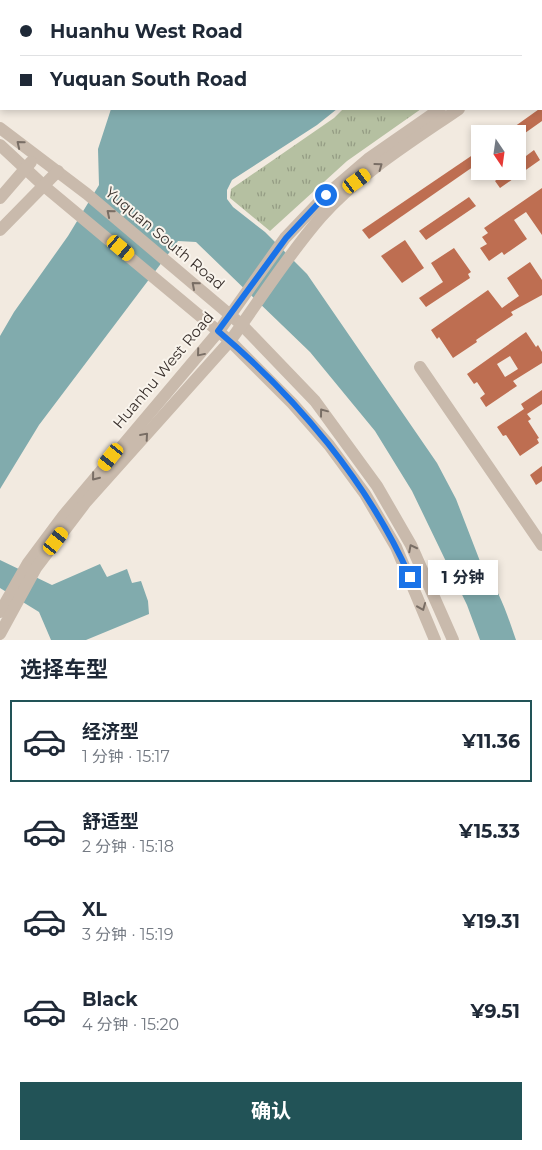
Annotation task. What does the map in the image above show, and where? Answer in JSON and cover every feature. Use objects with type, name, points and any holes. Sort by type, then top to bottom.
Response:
[{"type":"street","name":"Huanhu West Road","points":[[32,566],[86,502],[230,341],[242,325],[244,307],[286,238],[326,195],[361,165],[439,110]]},
{"type":"street","name":"Huanhu West Road","points":[[0,612],[15,594],[69,508],[218,331],[229,315],[244,307],[295,250],[321,217],[357,181],[458,110]]},
{"type":"street","name":"Yuquan South Road","points":[[0,128],[87,194],[242,325],[315,401],[377,486],[411,545],[453,640]]},
{"type":"street","points":[[0,145],[27,168],[44,186],[76,210],[230,341],[292,403],[329,445],[365,494],[396,548],[435,640]]},
{"type":"street","points":[[0,198],[27,168],[35,156]]},
{"type":"street","points":[[0,230],[58,171]]},
{"type":"street","points":[[420,367],[542,545]]},
{"type":"street","name":"Huanhu West Road","points":[[0,634],[15,594]]},
{"type":"green space","points":[[342,110],[420,110],[347,161],[270,231],[230,198],[231,189],[334,118]]},
{"type":"water","points":[[111,110],[336,110],[317,125],[232,180],[227,190],[227,199],[233,207],[265,232],[307,274],[437,463],[456,499],[483,569],[494,585],[516,640],[480,640],[467,605],[412,491],[375,431],[310,352],[196,242],[178,241],[39,425],[0,489],[0,336],[14,312],[68,236],[99,185],[98,149]]},
{"type":"water","points":[[0,560],[52,585],[100,564],[107,577],[127,569],[132,583],[141,581],[148,601],[149,614],[86,640],[51,640],[39,612],[0,588]]},
{"type":"building","points":[[538,110],[542,110],[542,121],[526,132],[526,125],[517,125]]},
{"type":"building","points":[[534,150],[540,160],[526,170],[526,156]]},
{"type":"building","points":[[471,156],[471,168],[369,239],[362,230]]},
{"type":"building","points":[[496,180],[511,180],[500,188],[495,181]]},
{"type":"building","points":[[542,188],[542,235],[526,212],[514,220],[527,239],[504,255],[502,252],[489,261],[480,248],[487,244],[482,237],[488,233],[484,228]]},
{"type":"building","points":[[469,197],[476,206],[426,240],[419,231]]},
{"type":"building","points":[[405,240],[424,268],[402,283],[381,256]]},
{"type":"building","points":[[454,248],[471,272],[468,274],[470,278],[426,307],[419,298],[443,282],[431,263]]},
{"type":"building","points":[[530,262],[542,280],[542,295],[511,312],[513,315],[453,358],[439,337],[437,339],[431,330],[488,290],[502,308],[519,296],[507,278]]},
{"type":"building","points":[[526,332],[536,347],[538,345],[542,352],[542,363],[513,381],[517,386],[486,407],[480,398],[485,394],[477,382],[474,384],[467,374]],"holes":[[[510,356],[518,369],[505,377],[497,364]]]},
{"type":"building","points":[[542,390],[542,404],[527,414],[531,419],[528,421],[539,438],[537,439],[539,443],[520,456],[506,435],[503,436],[497,427],[524,409],[521,404]]},
{"type":"building","points":[[542,466],[542,481],[536,485],[530,475]]},
{"type":"route","points":[[326,195],[286,238],[218,331],[292,403],[329,445],[365,494],[396,548],[410,577]]}]
